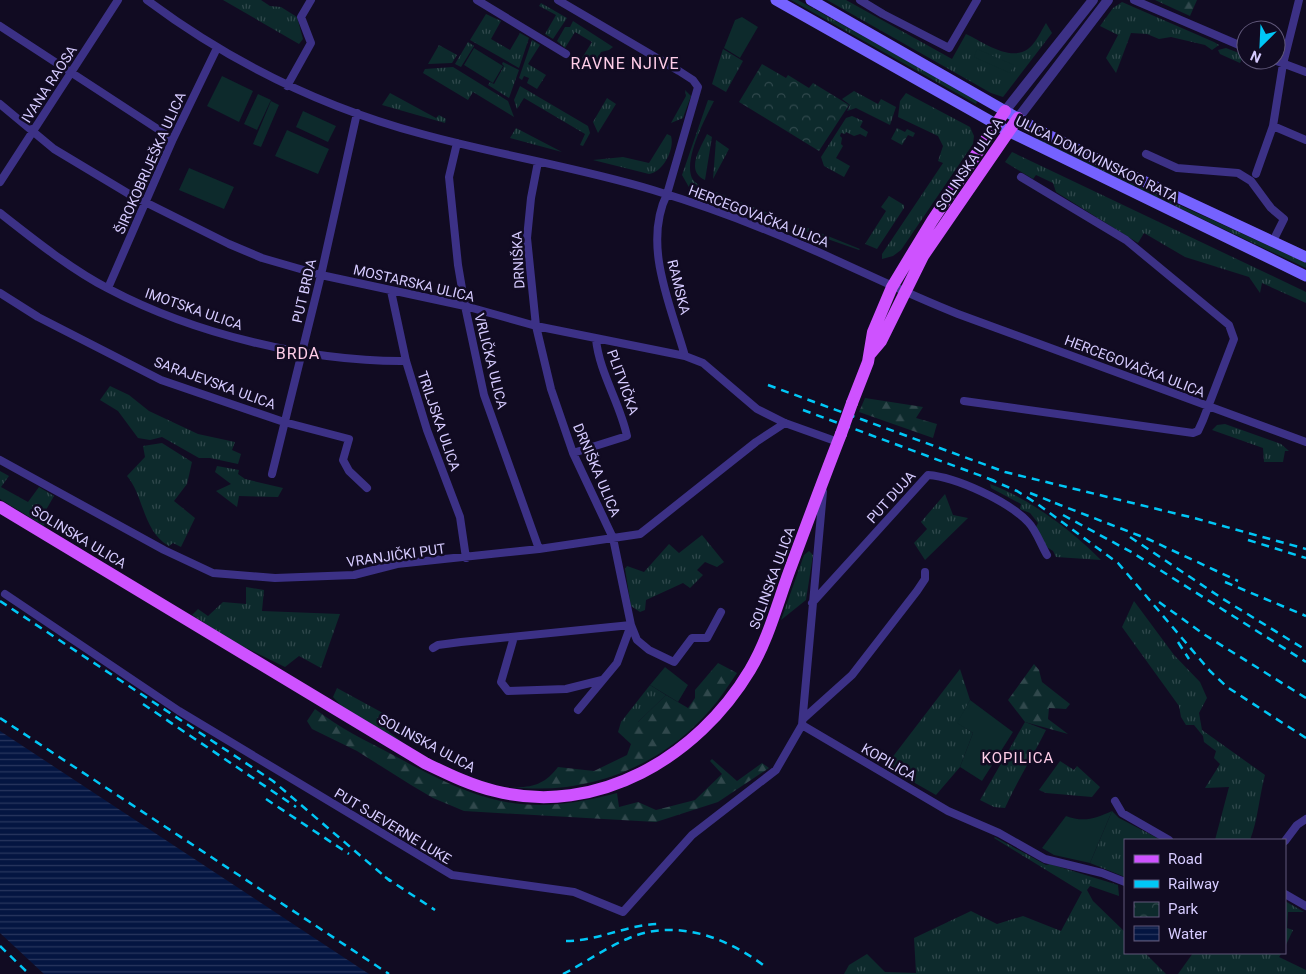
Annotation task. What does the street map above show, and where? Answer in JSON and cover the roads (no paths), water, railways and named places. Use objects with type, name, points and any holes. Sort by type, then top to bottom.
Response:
[{"type":"main road","name":"ULICA DOMOVINSKOG RATA","points":[[776,0],[1002,128],[1306,276]]},
{"type":"main road","name":"ULICA DOMOVINSKOG RATA","points":[[810,0],[1018,118],[1111,166],[1306,257]]},
{"type":"main road","name":"SOLINSKA ULICA","points":[[0,507],[425,763],[482,787],[504,793],[542,797],[580,794],[630,779],[666,759],[699,733],[735,692],[750,669],[764,641],[870,354],[873,332],[898,289],[923,256],[1002,128],[1005,111]]},
{"type":"main road","name":"SOLINSKA ULICA","points":[[1002,128],[1018,118]]},
{"type":"street","name":"IVANA RAOSA","points":[[0,182],[118,0]]},
{"type":"street","name":"HERCEGOVAČKA ULICA","points":[[147,0],[217,48],[287,86],[357,113],[457,143],[667,194],[801,244],[898,289],[1306,442]]},
{"type":"street","points":[[287,86],[311,44],[301,18],[311,0]]},
{"type":"street","points":[[477,0],[566,54]]},
{"type":"street","name":"RAMSKA","points":[[558,0],[697,84],[698,87],[667,194],[661,206],[657,230],[659,267],[685,356]]},
{"type":"street","points":[[860,0],[949,48],[977,0]]},
{"type":"street","name":"SOLINSKA ULICA","points":[[1005,111],[1094,0]]},
{"type":"street","points":[[1134,0],[1236,44]]},
{"type":"street","points":[[1286,52],[1299,0]]},
{"type":"street","name":"SOLINSKA ULICA","points":[[1018,118],[1107,2]]},
{"type":"street","points":[[0,26],[173,139]]},
{"type":"street","name":"ŠIROKOBRIJEŠKA ULICA","points":[[108,288],[173,139],[217,48]]},
{"type":"street","points":[[1286,65],[1306,72]]},
{"type":"street","points":[[1256,174],[1273,126],[1282,70]]},
{"type":"street","name":"MOSTARSKA ULICA","points":[[0,104],[54,149],[146,204],[244,251],[321,275],[465,306],[536,326],[685,356],[704,363],[757,409],[785,423],[839,438]]},
{"type":"street","name":"PUT BRDA","points":[[272,474],[321,275],[357,113]]},
{"type":"street","points":[[1273,126],[1306,140]]},
{"type":"street","name":"VRLIČKA ULICA","points":[[457,143],[449,177],[458,265],[465,306],[484,395],[539,549]]},
{"type":"street","points":[[1146,154],[1177,168],[1238,173],[1251,181],[1271,208],[1284,219],[1273,241]]},
{"type":"street","name":"DRNIŠKA","points":[[536,326],[527,238],[531,198],[538,162]]},
{"type":"street","name":"HERCEGOVAČKA ULICA","points":[[964,401],[1193,434],[1198,431],[1209,407],[1234,339],[1232,327],[1126,240],[1021,177]]},
{"type":"street","name":"IMOTSKA ULICA","points":[[0,213],[24,232],[108,288],[189,323],[276,348],[385,361],[406,361]]},
{"type":"street","name":"TRILJSKA ULICA","points":[[391,291],[406,361],[427,430],[460,517],[466,558]]},
{"type":"street","name":"SARAJEVSKA ULICA","points":[[0,293],[38,317],[161,380],[284,422],[349,439],[343,460],[350,471],[367,488]]},
{"type":"street","name":"DRNIŠKA ULICA","points":[[536,326],[551,389],[573,453],[613,538],[631,625]]},
{"type":"street","name":"PLITVIČKA","points":[[573,453],[627,436],[623,416],[598,354],[596,339]]},
{"type":"street","name":"VRANJIČKI PUT","points":[[0,460],[164,550],[213,573],[275,578],[354,575],[397,564],[539,549],[640,534],[756,442],[785,423]]},
{"type":"street","name":"PUT DUJA","points":[[812,604],[928,475],[940,476],[985,492],[1028,522],[1047,555]]},
{"type":"street","points":[[802,722],[824,478]]},
{"type":"street","points":[[798,548],[806,544],[811,545],[817,552]]},
{"type":"street","points":[[802,722],[852,675],[917,591],[925,579],[925,572]]},
{"type":"street","name":"PUT SJEVERNE LUKE","points":[[5,594],[179,711],[452,875],[574,892],[623,912],[692,834],[776,770],[802,722]]},
{"type":"street","points":[[631,625],[637,640],[649,650],[674,662],[692,638],[706,638],[721,612]]},
{"type":"street","points":[[433,648],[438,645],[461,642],[631,625]]},
{"type":"street","points":[[578,710],[617,663],[631,625]]},
{"type":"street","points":[[514,638],[501,682],[508,692],[566,689],[602,680]]},
{"type":"street","name":"KOPILICA","points":[[802,722],[948,810],[999,833],[1045,859],[1102,873],[1124,882]]},
{"type":"street","points":[[1114,801],[1122,813],[1167,839]]},
{"type":"street","points":[[1286,840],[1297,825],[1306,819]]},
{"type":"street","points":[[1286,895],[1306,906]]},
{"type":"water","points":[[0,731],[369,974],[44,974],[0,933]]},
{"type":"railway","points":[[768,385],[1005,472],[1194,518],[1306,549]]},
{"type":"railway","points":[[803,410],[995,481]]},
{"type":"railway","points":[[989,479],[1017,491],[1036,503],[1118,563],[1210,671],[1227,687],[1306,738]]},
{"type":"railway","points":[[1030,493],[1060,505]]},
{"type":"railway","points":[[1055,503],[1148,539],[1238,581]]},
{"type":"railway","points":[[1063,515],[1133,553],[1306,662]]},
{"type":"railway","points":[[1130,537],[1223,599],[1306,650]]},
{"type":"railway","points":[[1248,540],[1306,558]]},
{"type":"railway","points":[[1225,582],[1306,616]]},
{"type":"railway","points":[[0,601],[273,781],[390,881]]},
{"type":"railway","points":[[1159,602],[1205,635],[1306,698]]},
{"type":"railway","points":[[1178,642],[1189,659]]},
{"type":"railway","points":[[143,704],[296,807]]},
{"type":"railway","points":[[0,718],[389,974]]},
{"type":"railway","points":[[266,799],[349,854]]},
{"type":"railway","points":[[385,877],[435,910]]},
{"type":"railway","points":[[566,941],[660,924]]},
{"type":"railway","points":[[563,974],[627,939],[645,933],[664,930],[701,934],[719,940],[752,957],[767,968]]},
{"type":"railway","points":[[0,946],[29,974]]},
{"type":"district","name":"RAVNE NJIVE","points":[[625,63]]},
{"type":"district","name":"BRDA","points":[[298,353]]},
{"type":"district","name":"KOPILICA","points":[[1018,758]]}]
